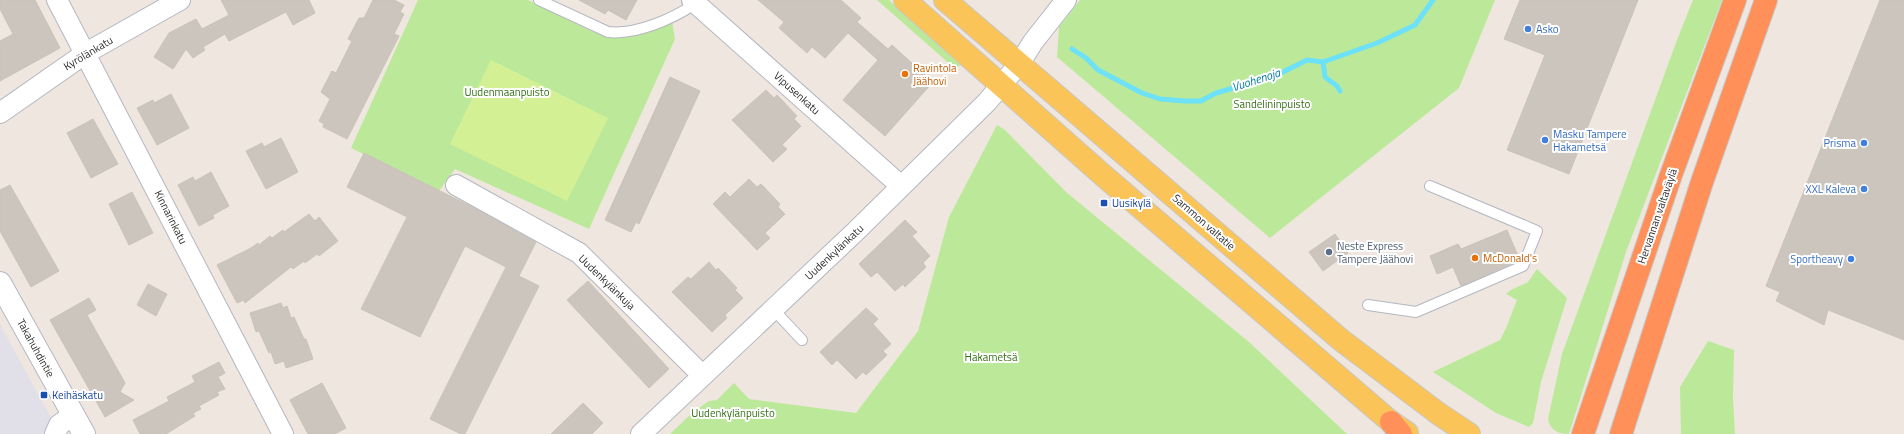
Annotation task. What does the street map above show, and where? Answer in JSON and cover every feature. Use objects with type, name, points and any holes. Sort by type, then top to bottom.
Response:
[{"type":"highway","name":"Hervannan valtaväylä","points":[[1583,434],[1671,175],[1735,0]]},
{"type":"highway","points":[[1626,428],[1702,182],[1766,0]]},
{"type":"main road","points":[[905,0],[1247,301],[1400,430]]},
{"type":"main road","name":"Sammon valtatie","points":[[945,0],[1341,340],[1433,410],[1469,434]]},
{"type":"street","name":"Kinnarinkatu","points":[[57,0],[86,53],[283,434]]},
{"type":"street","name":"Kyrölänkatu","points":[[0,113],[86,53],[180,0]]},
{"type":"street","name":"Uudenkylänkatu","points":[[641,434],[855,232],[1002,86],[1020,63],[1033,42],[1066,0]]},
{"type":"street","name":"Vipusenkatu","points":[[694,2],[901,186]]},
{"type":"street","name":"Uudenkylänkuja","points":[[456,185],[579,254],[702,375]]},
{"type":"street","name":"Takahuhdintie","points":[[0,283],[78,425]]},
{"type":"street","points":[[55,434],[59,425],[78,425]]},
{"type":"lane","points":[[539,0],[608,32],[621,34],[631,33],[648,27],[687,10],[694,2]]},
{"type":"lane","points":[[1368,305],[1416,312],[1523,266],[1537,231],[1430,186]]},
{"type":"lane","points":[[773,309],[802,340]]},
{"type":"shaded area","points":[[0,324],[51,418],[43,434],[0,434]]},
{"type":"green space","name":"Uudenmaanpuisto","points":[[418,0],[528,0],[593,32],[619,38],[636,35],[672,21],[675,39],[589,229],[455,169],[439,191],[351,148]]},
{"type":"green space","points":[[877,0],[889,0],[961,65],[956,68],[952,66]]},
{"type":"green space","name":"Sandelininpuisto","points":[[1080,0],[1495,0],[1459,88],[1270,238],[1057,57],[1059,27]]},
{"type":"green space","points":[[1693,0],[1722,0],[1626,252],[1569,434],[1561,433],[1553,429],[1548,419],[1562,354]]},
{"type":"green space","points":[[491,60],[608,118],[567,201],[450,144]]},
{"type":"green space","name":"Hakametsä","points":[[997,125],[1005,130],[1066,192],[1249,342],[1347,434],[670,434],[693,412],[709,401],[717,400],[734,383],[749,399],[856,413],[918,331],[949,217]]},
{"type":"green space","points":[[1537,269],[1567,298],[1541,382],[1533,423],[1529,427],[1496,413],[1433,372],[1500,340],[1517,300],[1506,294],[1528,282]]},
{"type":"green space","points":[[1708,341],[1734,350],[1733,398],[1735,434],[1681,434],[1680,387]]},
{"type":"building","points":[[0,0],[35,0],[60,48],[0,81],[0,41],[13,34],[0,9]]},
{"type":"building","points":[[221,0],[309,0],[315,13],[293,25],[286,12],[229,41],[225,34],[203,47],[205,50],[193,58],[186,49],[173,69],[154,57],[169,33],[196,19],[202,29],[229,15]]},
{"type":"building","points":[[373,0],[394,0],[404,5],[400,12],[404,14],[394,34],[399,36],[347,139],[323,127],[324,124],[319,121],[330,99],[321,92],[332,71],[336,73],[352,41],[348,39],[359,18],[364,18]]},
{"type":"building","points":[[579,0],[637,0],[626,20],[608,10],[605,14]]},
{"type":"building","points":[[758,0],[841,0],[861,18],[857,22],[888,49],[892,45],[933,82],[885,136],[843,100],[878,60],[848,33],[825,58],[812,47],[807,53],[779,28],[784,22]]},
{"type":"building","points":[[1520,0],[1638,0],[1569,174],[1507,150],[1545,55],[1504,39]]},
{"type":"building","name":"Prisma","points":[[1880,0],[1904,0],[1904,340],[1828,310],[1824,325],[1776,301],[1780,292],[1766,286]]},
{"type":"building","points":[[670,77],[700,91],[639,224],[636,222],[631,232],[605,220]]},
{"type":"building","points":[[766,90],[774,98],[777,95],[797,116],[794,119],[801,126],[782,145],[787,149],[773,162],[732,120]]},
{"type":"building","points":[[171,94],[189,128],[157,145],[137,108],[153,100],[154,103]]},
{"type":"building","points":[[93,119],[118,164],[91,178],[67,133]]},
{"type":"building","points":[[281,138],[298,172],[266,189],[246,151],[262,143],[264,147]]},
{"type":"building","points":[[364,153],[470,206],[536,242],[519,276],[539,286],[465,434],[461,434],[430,419],[506,267],[465,246],[420,337],[361,309],[407,217],[347,187]]},
{"type":"building","points":[[211,172],[229,206],[213,215],[214,218],[199,226],[178,185],[193,177],[195,181]]},
{"type":"building","points":[[749,179],[757,187],[761,184],[780,204],[778,207],[785,214],[765,233],[770,238],[757,250],[713,204],[725,192],[730,197]]},
{"type":"building","points":[[10,185],[59,271],[31,287],[0,231],[0,190]]},
{"type":"building","points":[[132,192],[153,233],[129,245],[109,204]]},
{"type":"building","points":[[309,214],[315,221],[319,217],[338,241],[319,256],[317,254],[305,263],[304,261],[293,269],[291,267],[245,303],[244,300],[237,303],[217,265],[258,243],[259,245],[270,236],[272,238],[283,230],[284,232]]},
{"type":"building","points":[[905,220],[917,232],[912,236],[930,256],[923,263],[926,267],[905,287],[903,284],[895,291],[877,272],[871,277],[859,264]]},
{"type":"building","name":"McDonald's","points":[[1507,230],[1519,258],[1518,261],[1461,286],[1453,267],[1437,274],[1430,256],[1458,244],[1461,249]]},
{"type":"building","name":"Neste Express Tampere Jäähovi","points":[[1335,234],[1348,253],[1323,271],[1309,252]]},
{"type":"building","points":[[709,262],[716,270],[718,268],[737,288],[735,290],[743,298],[725,315],[727,318],[712,332],[672,292],[688,277],[691,279]]},
{"type":"building","points":[[588,281],[669,369],[649,388],[567,300]]},
{"type":"building","points":[[148,284],[167,294],[156,316],[137,305]]},
{"type":"building","points":[[89,298],[96,310],[87,315],[125,383],[120,392],[134,400],[105,417],[50,320]]},
{"type":"building","points":[[281,303],[283,308],[287,306],[291,318],[294,317],[304,339],[306,339],[313,359],[286,368],[284,361],[275,364],[271,352],[269,353],[259,331],[256,332],[250,313]]},
{"type":"building","points":[[866,308],[878,319],[873,324],[891,344],[883,351],[887,355],[866,375],[863,372],[856,379],[837,360],[832,365],[820,352]]},
{"type":"building","points":[[219,362],[225,373],[218,377],[225,389],[217,392],[219,395],[199,406],[201,409],[193,413],[195,416],[166,434],[140,434],[133,420],[169,401],[167,397],[195,382],[192,376]]},
{"type":"building","points":[[322,383],[346,428],[335,434],[308,434],[290,400]]},
{"type":"building","points":[[583,403],[603,423],[592,434],[551,434]]},
{"type":"waterway","name":"Vuohenoja","points":[[1072,49],[1086,58],[1098,70],[1142,93],[1160,99],[1201,101],[1216,93],[1275,76],[1307,60],[1323,62],[1377,43],[1415,25],[1433,0]]},
{"type":"waterway","points":[[1323,62],[1325,77],[1337,86],[1340,91]]},
{"type":"place","name":"Asko","points":[[1528,29]]},
{"type":"place","name":"Ravintola Jäähovi","points":[[905,74]]},
{"type":"place","name":"Masku Tampere Hakametsä","points":[[1545,140]]},
{"type":"place","name":"Prisma","points":[[1864,143]]},
{"type":"place","name":"XXL Kaleva","points":[[1864,189]]},
{"type":"place","name":"Uusikylä","points":[[1104,203]]},
{"type":"place","name":"Neste Express Tampere Jäähovi","points":[[1329,252]]},
{"type":"place","name":"McDonald's","points":[[1475,258]]},
{"type":"place","name":"Sportheavy","points":[[1851,259]]},
{"type":"place","name":"Keihäskatu","points":[[44,395]]},
{"type":"park label","name":"Uudenkylänpuisto","points":[[733,413]]}]
